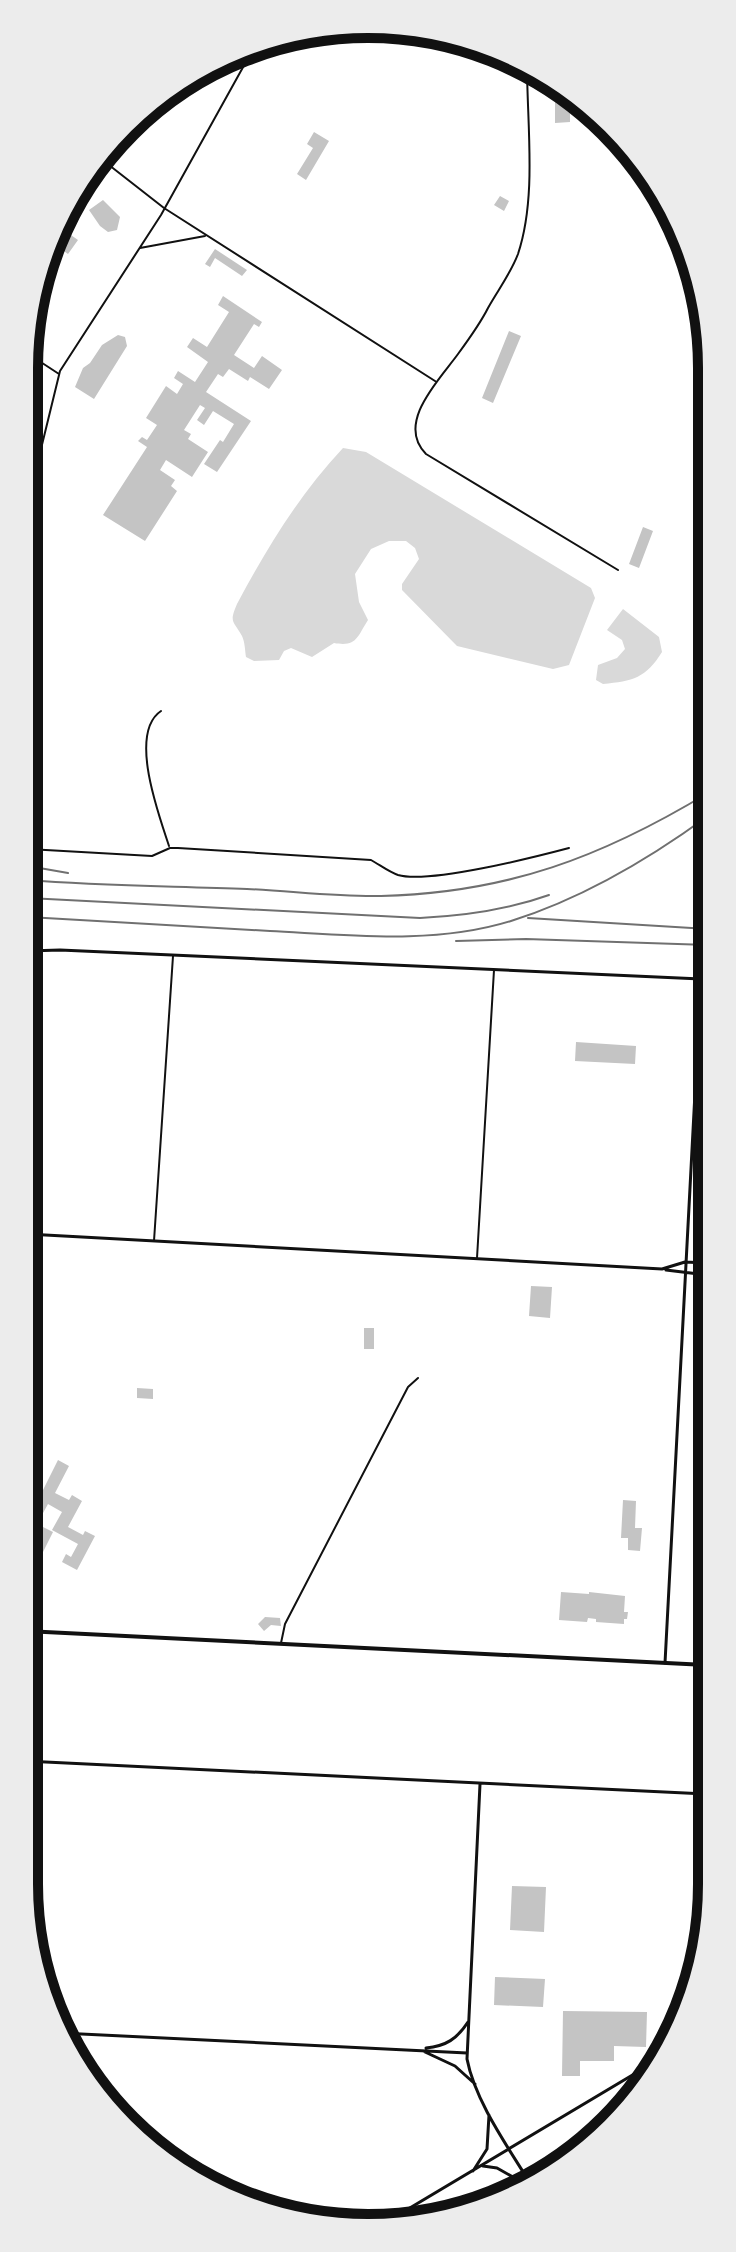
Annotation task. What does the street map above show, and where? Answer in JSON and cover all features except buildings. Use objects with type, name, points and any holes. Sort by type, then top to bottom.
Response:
[{"type":"main road","points":[[38,1632],[698,1665]]},
{"type":"street","points":[[38,472],[59,374],[164,208],[246,62]]},
{"type":"street","points":[[527,79],[528,202],[517,257],[482,319],[436,382],[419,413],[416,438],[419,448],[426,454],[618,570]]},
{"type":"street","points":[[108,164],[164,208],[436,382]]},
{"type":"street","points":[[139,249],[207,235]]},
{"type":"street","points":[[38,360],[59,374]]},
{"type":"street","points":[[161,711],[153,718],[147,735],[148,772],[170,848]]},
{"type":"street","points":[[38,850],[152,856],[170,848],[371,860],[399,876],[438,875],[569,848]]},
{"type":"street","points":[[38,951],[698,979]]},
{"type":"street","points":[[154,1241],[174,955]]},
{"type":"street","points":[[477,1259],[494,970]]},
{"type":"street","points":[[665,1663],[698,1032]]},
{"type":"street","points":[[38,1235],[662,1269],[698,1275]]},
{"type":"street","points":[[662,1269],[685,1262],[698,1263]]},
{"type":"street","points":[[281,1644],[285,1624],[408,1387],[418,1378]]},
{"type":"street","points":[[38,1762],[698,1794]]},
{"type":"street","points":[[480,1784],[467,2053],[476,2085],[524,2175]]},
{"type":"street","points":[[418,2049],[437,2047],[454,2040],[470,2019]]},
{"type":"street","points":[[74,2034],[467,2053]]},
{"type":"street","points":[[418,2049],[446,2060],[476,2085]]},
{"type":"street","points":[[405,2212],[639,2071]]},
{"type":"street","points":[[473,2173],[487,2149],[489,2111]]},
{"type":"street","points":[[483,2166],[497,2168],[517,2178]]},
{"type":"shaded area","points":[[343,448],[366,452],[591,588],[595,598],[569,665],[553,669],[457,646],[402,590],[402,584],[419,559],[415,548],[406,541],[389,541],[371,549],[355,574],[359,602],[368,620],[352,642],[334,643],[312,657],[291,648],[284,651],[279,660],[254,661],[246,657],[243,638],[233,621],[237,604],[285,523],[312,484]]},
{"type":"shaded area","points":[[623,609],[659,637],[662,652],[650,668],[638,677],[603,684],[596,680],[598,665],[617,658],[625,649],[622,640],[607,630]]},
{"type":"railway","points":[[38,881],[348,896],[470,888],[512,879],[591,853],[630,836],[698,799]]},
{"type":"railway","points":[[38,918],[361,936],[452,933],[511,921],[563,901],[638,862],[698,823]]},
{"type":"railway","points":[[38,868],[68,873]]},
{"type":"railway","points":[[38,899],[420,918],[485,911],[549,895]]},
{"type":"railway","points":[[528,918],[698,928]]},
{"type":"railway","points":[[456,941],[526,939],[698,945]]}]
